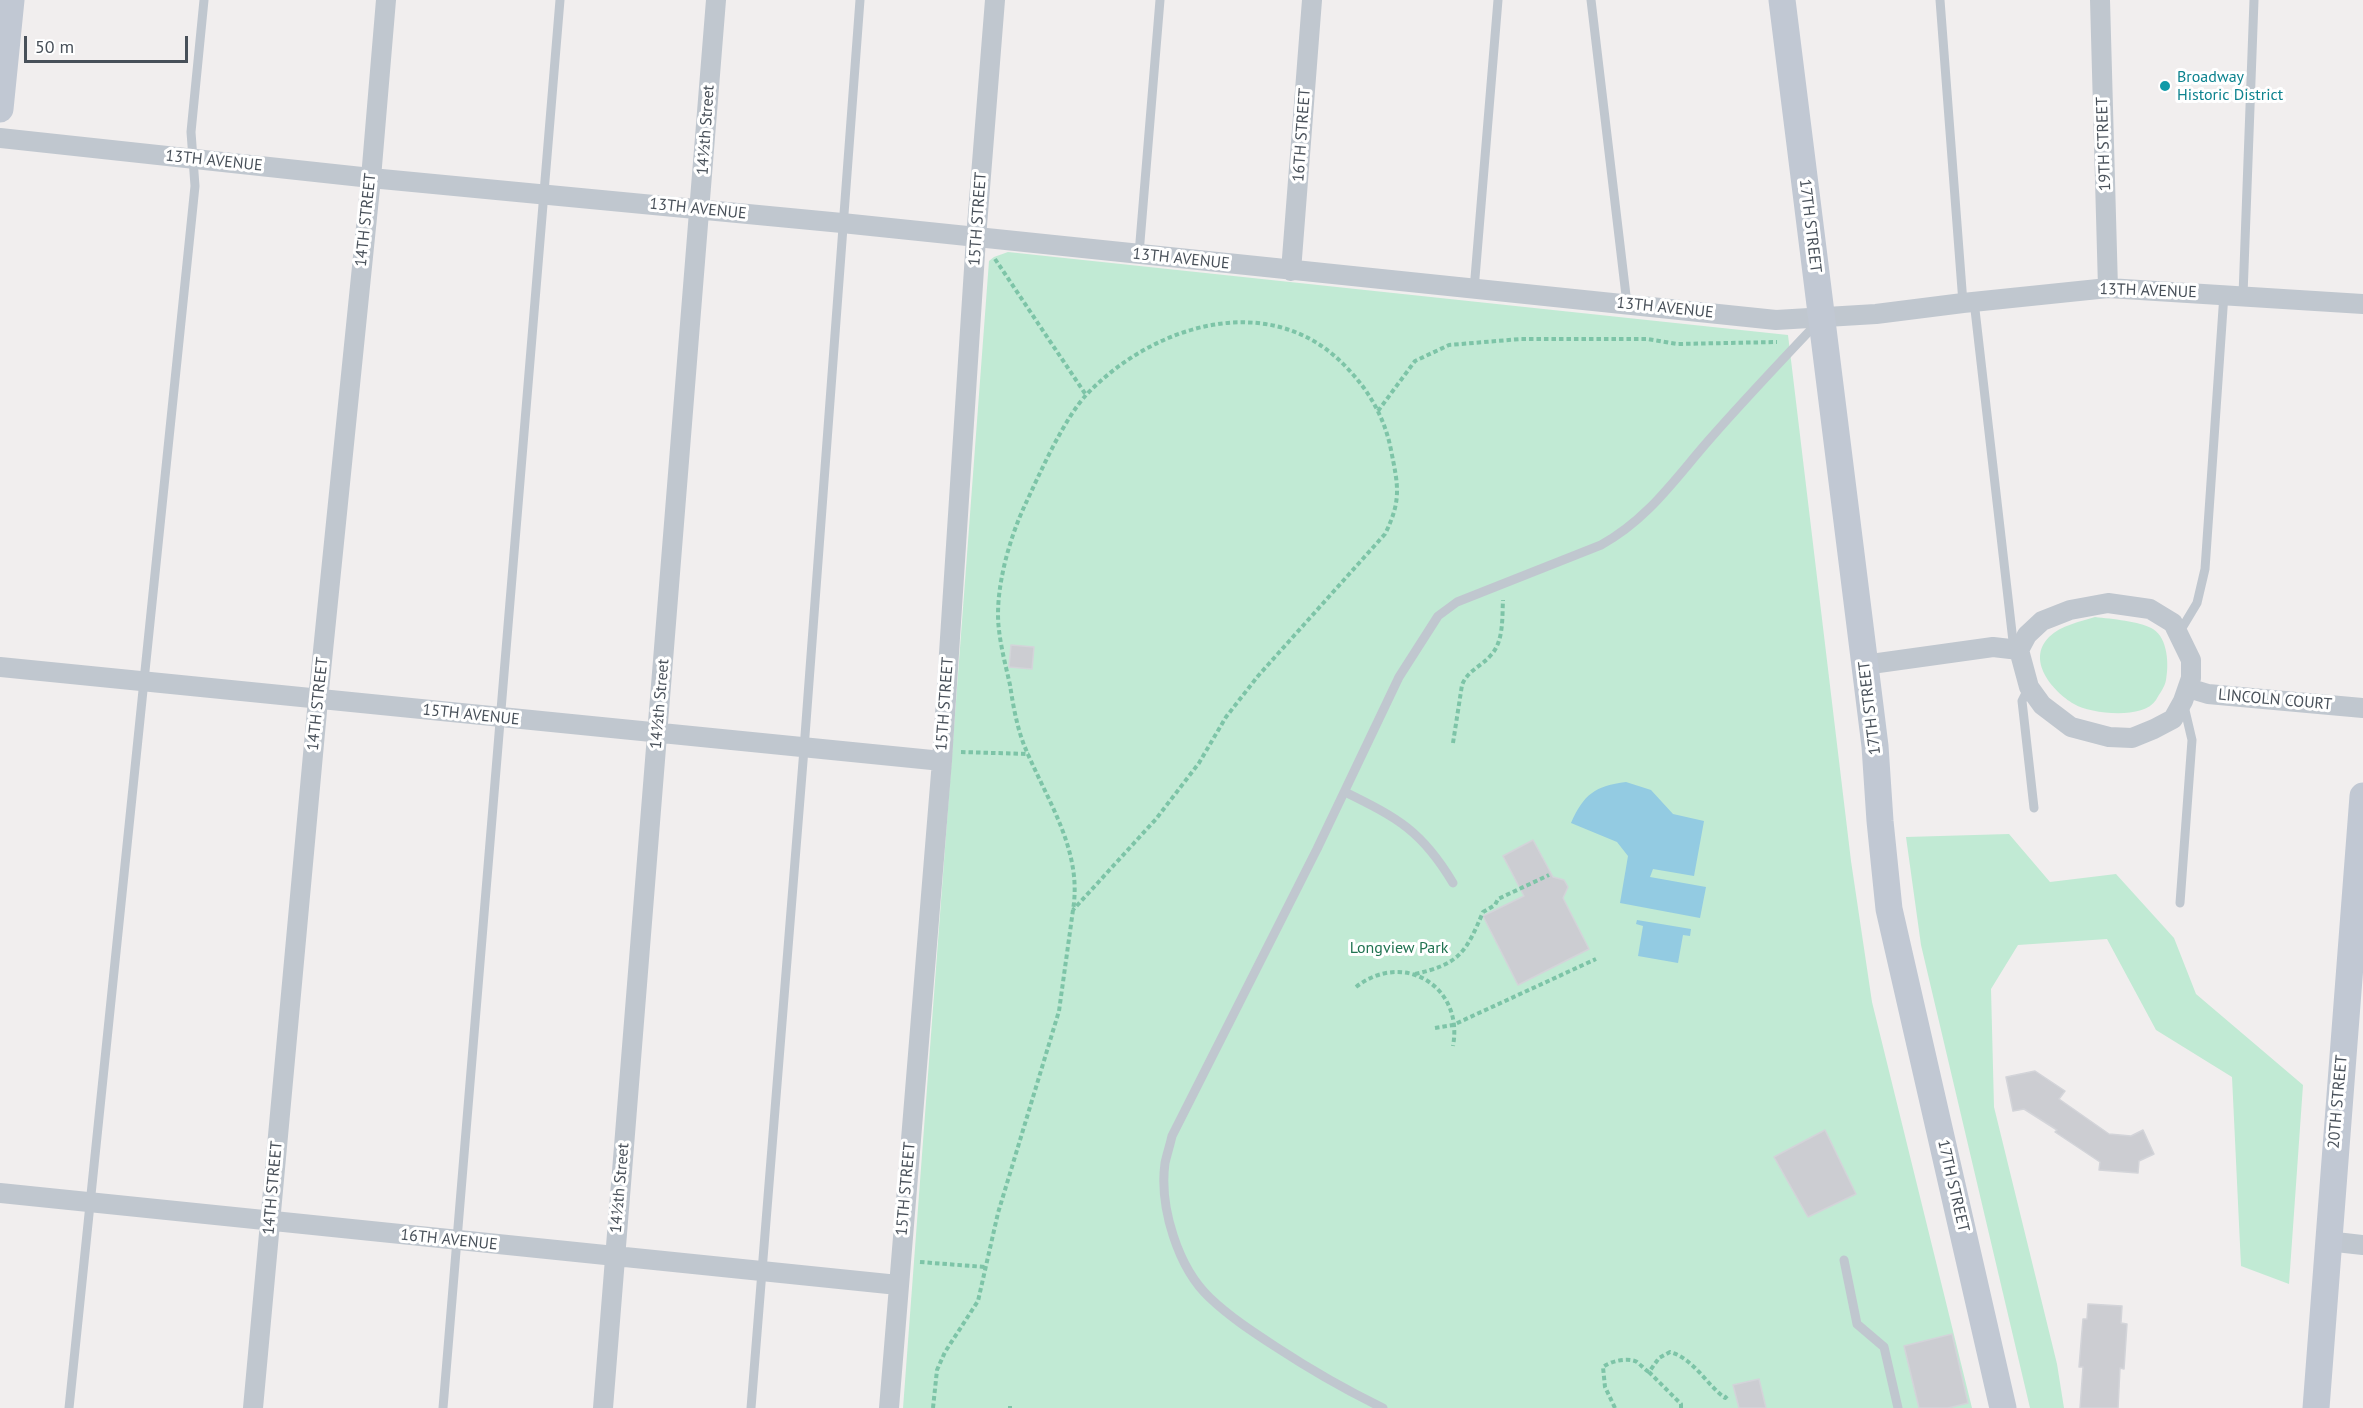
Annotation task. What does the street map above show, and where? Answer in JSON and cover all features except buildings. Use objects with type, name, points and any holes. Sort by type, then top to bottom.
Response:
[{"type":"street","points":[[0,110],[11,0]]},
{"type":"street","name":"14TH STREET","points":[[253,1408],[318,700],[386,0]]},
{"type":"street","name":"14½th Street","points":[[603,1408],[716,0]]},
{"type":"street","name":"15TH STREET","points":[[890,1408],[898,1285],[942,756],[976,238],[995,0]]},
{"type":"street","name":"16TH STREET","points":[[1291,271],[1312,0]]},
{"type":"street","name":"17TH STREET","points":[[1782,0],[1875,746],[1889,909],[2003,1408]]},
{"type":"street","name":"19TH STREET","points":[[2100,0],[2108,288]]},
{"type":"street","name":"13TH AVENUE","points":[[0,138],[370,178],[842,223],[1776,320],[1876,314],[2108,288],[2363,304]]},
{"type":"street","points":[[2108,603],[2150,609],[2173,623],[2179,633],[2191,660],[2191,678],[2173,719],[2132,738],[2109,737],[2071,727],[2042,705],[2029,687],[2017,650],[2027,635],[2042,621],[2070,610],[2108,603]]},
{"type":"street","points":[[1864,665],[1992,647],[2017,650]]},
{"type":"street","name":"15TH AVENUE","points":[[0,667],[804,749],[942,756]]},
{"type":"street","name":"LINCOLN COURT","points":[[2185,695],[2208,694],[2363,708]]},
{"type":"street","name":"20TH STREET","points":[[2316,1408],[2327,1241],[2363,796]]},
{"type":"street","name":"16TH AVENUE","points":[[0,1193],[898,1285]]},
{"type":"street","points":[[2327,1241],[2363,1245]]},
{"type":"lane","points":[[69,1408],[195,186],[191,132],[204,0]]},
{"type":"lane","points":[[442,1408],[458,1241],[560,0]]},
{"type":"lane","points":[[751,1408],[804,749],[860,0]]},
{"type":"lane","points":[[1139,254],[1160,0]]},
{"type":"lane","points":[[1474,290],[1498,0]]},
{"type":"lane","points":[[1591,0],[1627,304]]},
{"type":"lane","points":[[1940,0],[1968,302],[2017,650]]},
{"type":"lane","points":[[2179,633],[2197,603],[2205,569],[2233,295],[2254,0]]},
{"type":"lane","points":[[1383,1408],[1348,1391],[1306,1366],[1238,1322],[1208,1297],[1177,1252],[1170,1228],[1165,1164],[1172,1136],[1345,792],[1399,677],[1438,616],[1457,602],[1601,545],[1623,533],[1653,507],[1710,439],[1822,318]]},
{"type":"lane","points":[[2029,687],[2022,701],[2034,808]]},
{"type":"lane","points":[[2180,903],[2192,740],[2185,695]]},
{"type":"lane","points":[[1345,792],[1408,827],[1427,844],[1454,883]]},
{"type":"lane","points":[[1844,1260],[1857,1324],[1884,1347],[1898,1408]]},
{"type":"path","points":[[994,257],[1086,395]]},
{"type":"path","points":[[933,1408],[938,1370],[945,1352],[978,1301],[998,1213],[1059,1011],[1073,910],[1075,874],[1068,846],[1023,744],[999,629],[1004,565],[1013,534],[1041,472],[1069,421],[1086,395],[1126,360],[1170,336],[1225,322],[1284,328],[1298,333],[1326,349],[1356,377],[1378,411],[1388,434],[1398,477],[1394,516],[1384,534],[1258,676],[1226,717],[1199,763],[1156,819],[1073,910]]},
{"type":"path","points":[[1378,411],[1415,362],[1449,345],[1521,339],[1647,339],[1677,344],[1801,340]]},
{"type":"path","points":[[1453,743],[1465,676],[1491,655],[1498,645],[1501,634],[1502,584]]},
{"type":"path","points":[[942,756],[1029,754]]},
{"type":"path","points":[[1415,974],[1452,961],[1464,951],[1472,939],[1483,912],[1495,905],[1498,899],[1549,875]]},
{"type":"path","points":[[1435,1028],[1453,1025],[1596,959]]},
{"type":"path","points":[[1356,987],[1371,976],[1400,971],[1415,974],[1431,983],[1440,992],[1449,1010],[1455,1037],[1453,1046]]},
{"type":"path","points":[[900,1260],[985,1267]]},
{"type":"path","points":[[1649,1372],[1659,1358],[1670,1352],[1680,1355],[1716,1392],[1725,1398],[1729,1394]]},
{"type":"path","points":[[1615,1408],[1605,1387],[1603,1367],[1620,1360],[1637,1362],[1681,1404],[1681,1408]]},
{"type":"green space","name":"Longview Park","points":[[1008,252],[1788,335],[1851,861],[1872,1002],[1972,1408],[903,1408],[989,261]]},
{"type":"green space","points":[[2095,617],[2140,624],[2153,629],[2162,639],[2167,660],[2166,680],[2156,700],[2149,706],[2129,713],[2082,708],[2066,698],[2050,683],[2041,665],[2040,655],[2049,637],[2065,627]]},
{"type":"green space","points":[[2009,834],[2050,882],[2116,874],[2174,938],[2196,994],[2303,1085],[2289,1284],[2241,1266],[2232,1077],[2156,1030],[2107,939],[2018,945],[1991,989],[1994,1107],[2057,1364],[2064,1408],[2030,1408],[1921,945],[1906,837]]},
{"type":"water","points":[[1626,782],[1651,790],[1673,814],[1704,821],[1694,876],[1653,869],[1650,877],[1706,887],[1700,918],[1620,903],[1628,856],[1617,842],[1571,823],[1581,805],[1592,793],[1606,786]]},
{"type":"water","points":[[1637,920],[1691,929],[1690,936],[1683,935],[1678,963],[1638,956],[1643,926],[1636,924]]},
{"type":"place","name":"Broadway Historic District","points":[[2165,86]]}]
